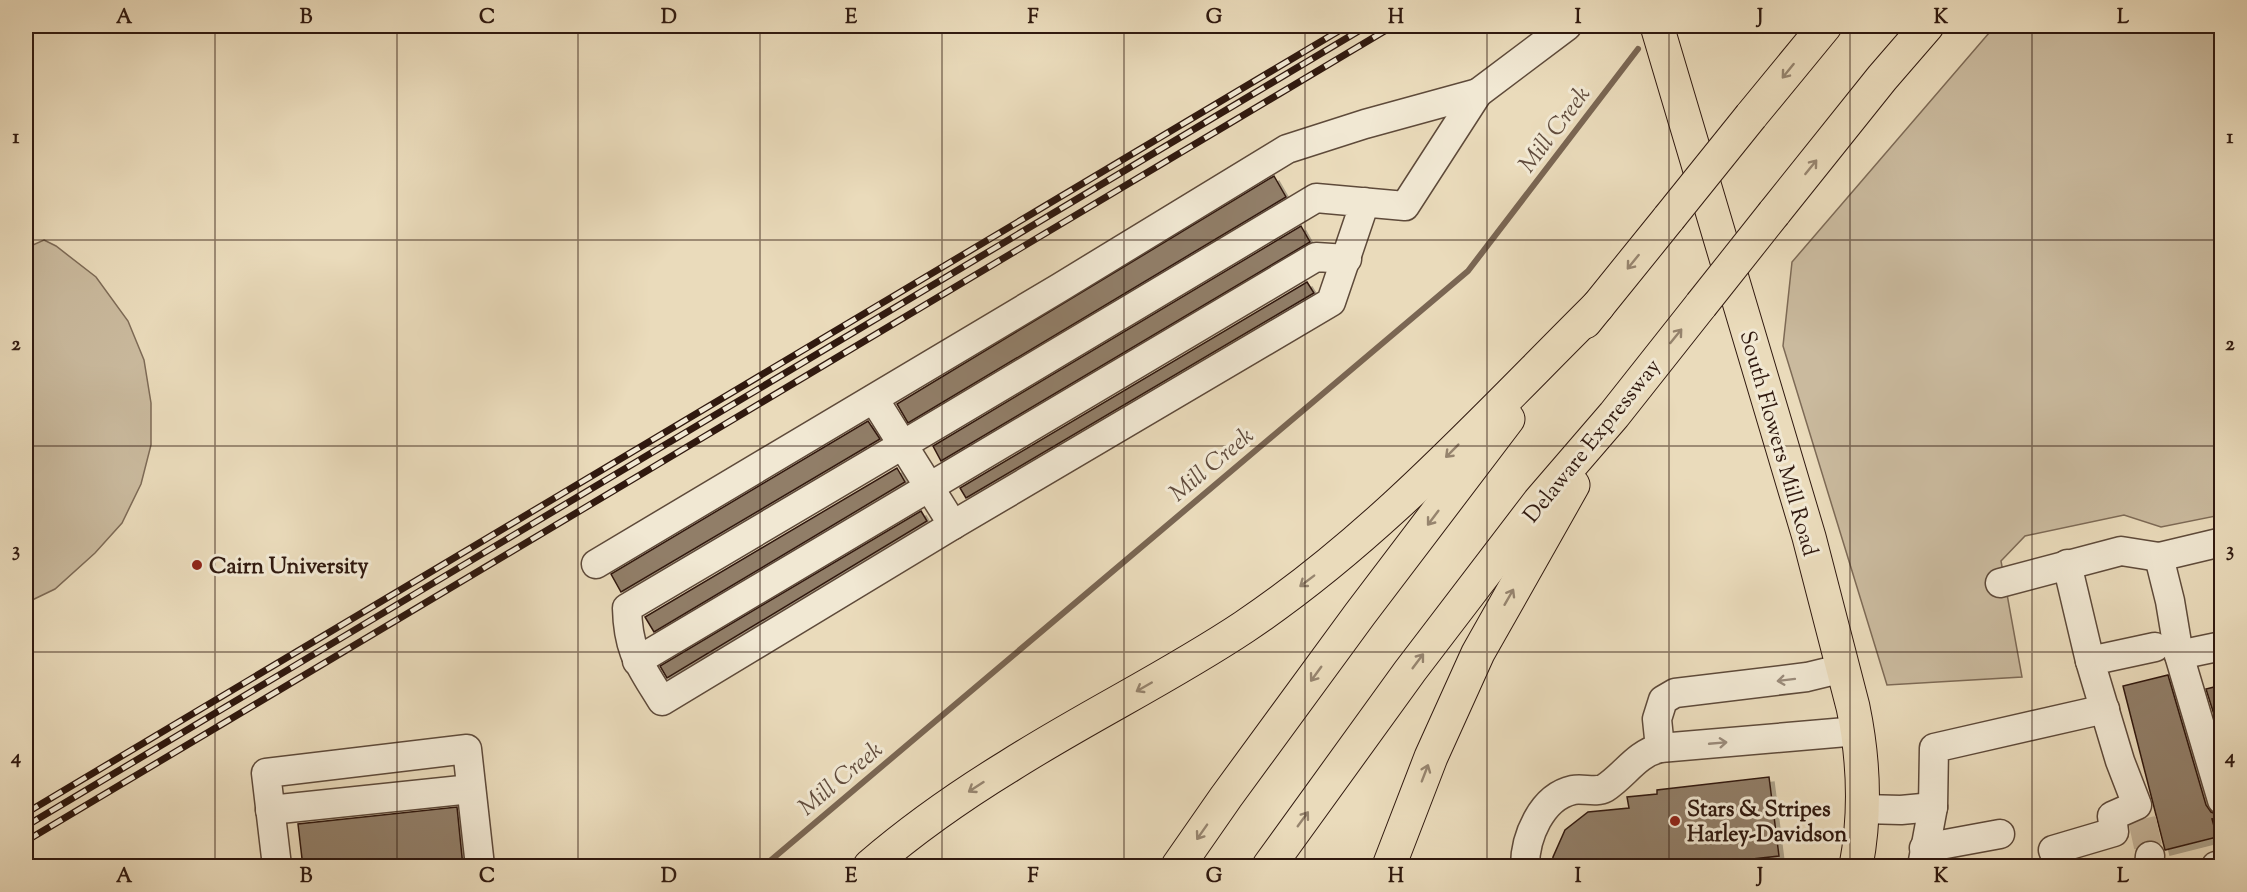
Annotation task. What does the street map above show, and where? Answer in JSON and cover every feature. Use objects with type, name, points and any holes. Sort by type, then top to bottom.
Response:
[{"type":"main road","name":"South Flowers Mill Road","points":[[1657,26],[1809,537],[1844,668],[1858,730],[1863,809],[1856,867]]},
{"type":"main road","points":[[1178,867],[1226,797],[1360,614],[1502,427],[1825,26]]},
{"type":"main road","name":"Delaware Expressway","points":[[1269,867],[1404,681],[1539,502],[1614,415],[1882,78],[1928,26]]},
{"type":"main road","points":[[870,867],[920,826],[961,797],[1010,765],[1244,627],[1327,566],[1411,492],[1598,306]]},
{"type":"main road","points":[[1389,867],[1431,757],[1478,653],[1614,415]]},
{"type":"main road","points":[[1404,867],[1409,815]]},
{"type":"lane","points":[[1365,202],[1331,302],[953,525],[662,701],[633,654],[628,630],[627,608],[902,447],[992,390],[1316,198],[1365,202],[1405,206],[1478,93],[1567,26]]},
{"type":"lane","points":[[596,564],[1287,149],[1365,124],[1478,93]]},
{"type":"lane","points":[[637,661],[1316,257],[1347,259]]},
{"type":"lane","points":[[873,399],[953,525]]},
{"type":"lane","points":[[2000,583],[2121,551],[2159,557],[2222,542]]},
{"type":"lane","points":[[2159,557],[2170,602],[2167,651],[2222,800]]},
{"type":"lane","points":[[2059,867],[2054,850],[2114,832],[2112,816],[2139,812],[2120,761],[2090,661],[2067,564]]},
{"type":"lane","points":[[2090,661],[2222,646]]},
{"type":"lane","points":[[1660,748],[1657,719],[1663,700],[1675,693],[1807,677],[1844,668]]},
{"type":"lane","points":[[2000,834],[1923,857],[1933,807],[1934,748],[2105,709]]},
{"type":"lane","points":[[1525,867],[1525,851],[1537,819],[1561,794],[1574,790],[1603,789],[1649,751],[1660,748],[1858,730]]},
{"type":"lane","points":[[277,867],[266,773],[467,748],[480,867]]},
{"type":"lane","points":[[270,810],[471,789]]},
{"type":"lane","points":[[1863,809],[1901,810],[1933,807]]},
{"type":"shaded area","points":[[1995,26],[2221,26],[2221,515],[2161,527],[2124,515],[2025,536],[2001,561],[2022,677],[1887,685],[1783,346],[1792,262]]},
{"type":"shaded area","points":[[44,240],[56,246],[96,277],[128,321],[144,360],[151,403],[151,445],[141,484],[122,523],[95,553],[55,589],[26,603],[26,248]]},
{"type":"building","points":[[1274,176],[1286,197],[908,423],[897,404]]},
{"type":"building","points":[[1301,226],[1310,242],[941,461],[933,446]]},
{"type":"building","points":[[1307,282],[1314,293],[966,498],[960,488]]},
{"type":"building","points":[[868,421],[880,439],[621,592],[611,574]]},
{"type":"building","points":[[897,468],[905,482],[654,632],[645,617]]},
{"type":"building","points":[[921,511],[927,521],[667,678],[660,666]]},
{"type":"building","points":[[2168,675],[2206,805],[2211,812],[2222,818],[2212,819],[2217,837],[2165,850],[2123,686]]},
{"type":"building","points":[[2222,685],[2222,740],[2206,689]]},
{"type":"building","name":"Stars & Stripes Harley-Davidson","points":[[1769,777],[1779,856],[1680,867],[1552,867],[1553,857],[1565,830],[1588,812],[1629,808],[1627,797],[1657,794],[1657,790]]},
{"type":"building","points":[[457,807],[463,867],[303,867],[298,824]]},
{"type":"waterway","name":"Mill Creek","points":[[764,866],[1468,271],[1638,49]]},
{"type":"tunnel","points":[[2142,819],[2150,856]]},
{"type":"railway","points":[[26,813],[1347,26]]},
{"type":"railway","points":[[26,826],[1367,26]]},
{"type":"railway","points":[[26,841],[1393,26]]},
{"type":"place","name":"Cairn University","points":[[197,565]]},
{"type":"place","name":"Stars & Stripes Harley-Davidson","points":[[1675,821]]}]
